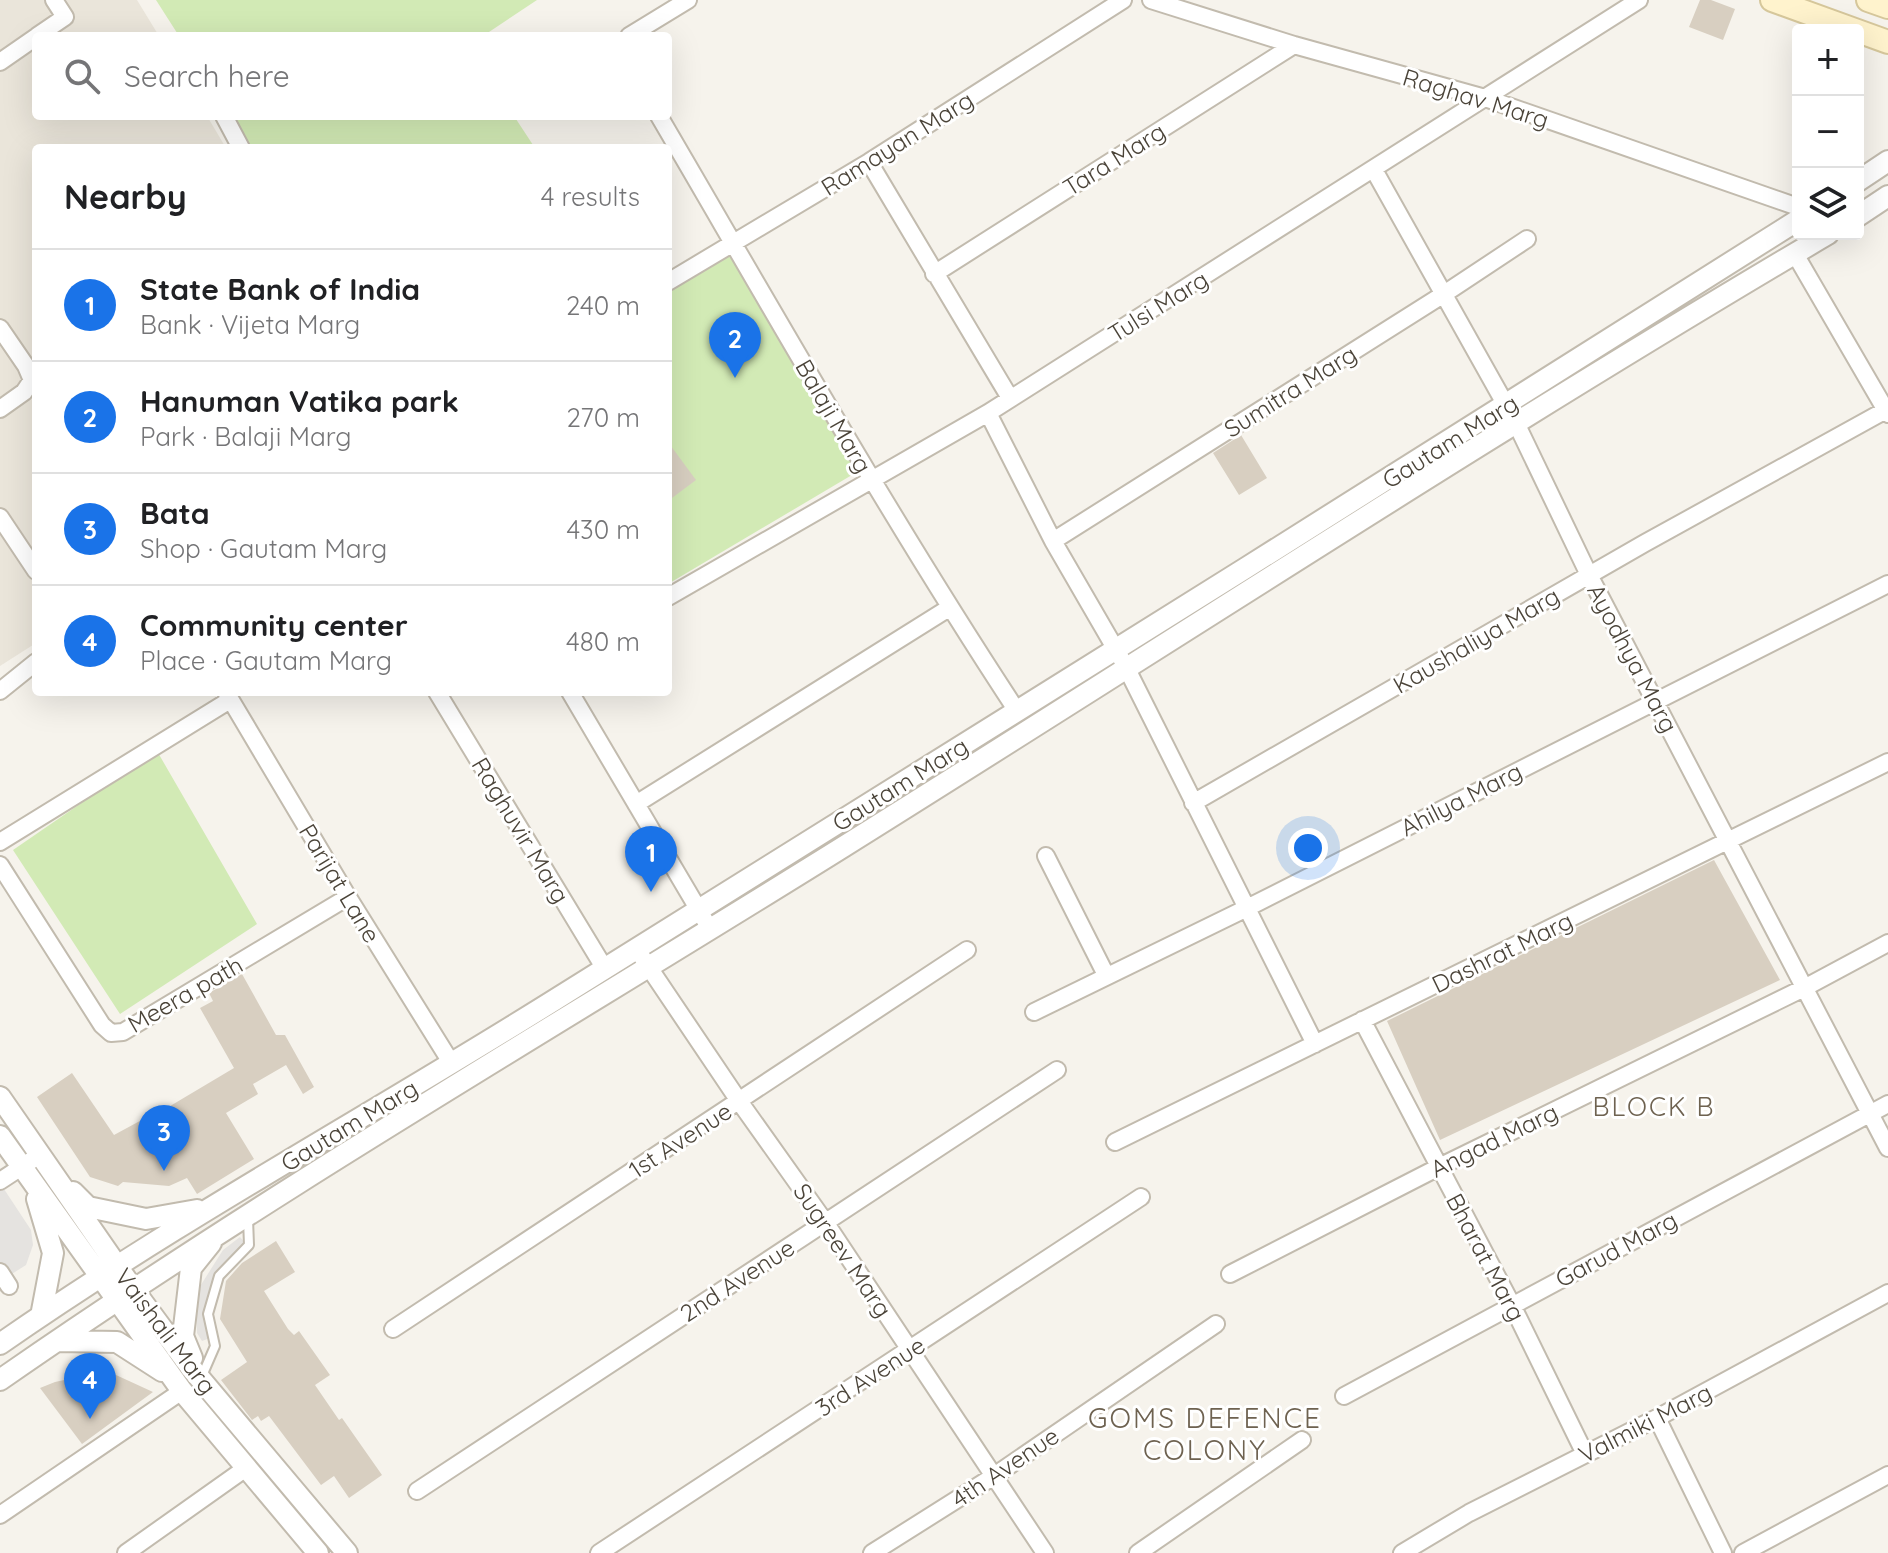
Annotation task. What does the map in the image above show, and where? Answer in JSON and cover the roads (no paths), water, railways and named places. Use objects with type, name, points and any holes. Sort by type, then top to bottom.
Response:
[{"type":"main road","points":[[1772,0],[1888,42]]},
{"type":"main road","points":[[1868,0],[1888,7]]},
{"type":"street","points":[[43,32],[65,17],[54,0]]},
{"type":"street","points":[[636,32],[688,0]]},
{"type":"street","name":"Ramayan Marg","points":[[672,280],[869,162],[1123,0]]},
{"type":"street","name":"Raghav Marg","points":[[1151,0],[1294,45],[1485,98],[1792,205]]},
{"type":"street","name":"Tulsi Marg","points":[[672,595],[988,413],[1639,0]]},
{"type":"street","points":[[0,62],[32,40]]},
{"type":"street","name":"Tara Marg","points":[[934,274],[1294,45]]},
{"type":"street","points":[[226,120],[239,144]]},
{"type":"street","name":"Balaji Marg","points":[[661,120],[871,481],[1017,711]]},
{"type":"street","points":[[1864,177],[1888,161]]},
{"type":"street","points":[[869,162],[1010,398]]},
{"type":"street","name":"Ayodhya Marg","points":[[1374,170],[1507,405],[1589,575],[1888,1148]]},
{"type":"street","points":[[1864,212],[1888,196]]},
{"type":"street","name":"Gautam Marg","points":[[56,1342],[247,1214],[710,929],[1507,405],[1792,224]]},
{"type":"street","name":"Sumitra Marg","points":[[1053,541],[1527,239]]},
{"type":"street","name":"Gautam Marg","points":[[0,1344],[209,1208],[452,1064],[1017,711],[1121,658],[1517,425],[1818,240]]},
{"type":"street","points":[[1795,254],[1887,412]]},
{"type":"street","points":[[0,328],[32,380],[24,392],[0,409]]},
{"type":"street","name":"Kaushaliya Marg","points":[[1193,803],[1589,575],[1887,412]]},
{"type":"street","points":[[988,413],[1053,541],[1121,658],[1315,1044]]},
{"type":"street","points":[[0,517],[6,538],[32,567]]},
{"type":"street","name":"Ahilya Marg","points":[[1034,1012],[1247,908],[1888,584]]},
{"type":"street","points":[[636,804],[949,608]]},
{"type":"street","points":[[0,691],[32,665]]},
{"type":"street","points":[[0,842],[228,696]]},
{"type":"street","name":"Parijat Lane","points":[[228,696],[452,1064]]},
{"type":"street","name":"Raghuvir Marg","points":[[439,696],[605,969]]},
{"type":"street","points":[[572,696],[710,929]]},
{"type":"street","name":"Dashrat Marg","points":[[1115,1142],[1888,762]]},
{"type":"street","points":[[1046,856],[1106,975]]},
{"type":"street","name":"Meera path","points":[[0,865],[102,1025],[111,1033],[123,1032],[348,897]]},
{"type":"street","name":"Angad Marg","points":[[1230,1274],[1439,1167],[1806,987],[1888,943]]},
{"type":"street","name":"Sugreev Marg","points":[[637,949],[911,1349],[1045,1553]]},
{"type":"street","name":"1st Avenue","points":[[393,1329],[967,950]]},
{"type":"street","name":"Bharat Marg","points":[[1362,1020],[1512,1305],[1585,1454]]},
{"type":"street","name":"2nd Avenue","points":[[417,1491],[1057,1070]]},
{"type":"street","name":"Vaishali Marg","points":[[0,1097],[133,1289],[201,1379],[347,1553]]},
{"type":"street","name":"Garud Marg","points":[[1344,1396],[1888,1104]]},
{"type":"street","name":"Vaishali Marg","points":[[0,1136],[177,1384],[318,1553]]},
{"type":"street","points":[[0,1181],[26,1175],[45,1163],[88,1207],[146,1219],[209,1208]]},
{"type":"street","points":[[26,1175],[53,1253],[41,1316]]},
{"type":"street","name":"3rd Avenue","points":[[599,1553],[1141,1197]]},
{"type":"street","points":[[201,1379],[183,1336],[191,1268],[221,1231]]},
{"type":"street","name":"Valmiki Marg","points":[[1402,1553],[1469,1513],[1657,1418],[1888,1293]]},
{"type":"street","name":"4th Avenue","points":[[872,1553],[994,1476],[1216,1324]]},
{"type":"street","points":[[0,1380],[56,1342],[89,1340],[117,1342],[177,1384],[0,1515]]},
{"type":"street","points":[[1657,1418],[1723,1553]]},
{"type":"street","points":[[1138,1553],[1302,1440]]},
{"type":"street","points":[[126,1553],[263,1453]]},
{"type":"street","points":[[1743,1553],[1888,1475]]},
{"type":"lane","points":[[201,1379],[215,1346],[208,1314],[219,1276],[249,1245],[247,1214]]},
{"type":"place","name":"Hanuman Vatika park","points":[[735,378]]},
{"type":"place","name":"State Bank of India","points":[[651,892]]},
{"type":"place","name":"Bata","points":[[164,1171]]},
{"type":"place","name":"Community center","points":[[90,1419]]},
{"type":"district","name":"BLOCK B","points":[[1654,1106]]},
{"type":"district","name":"GOMS DEFENCE COLONY","points":[[1205,1433]]}]
